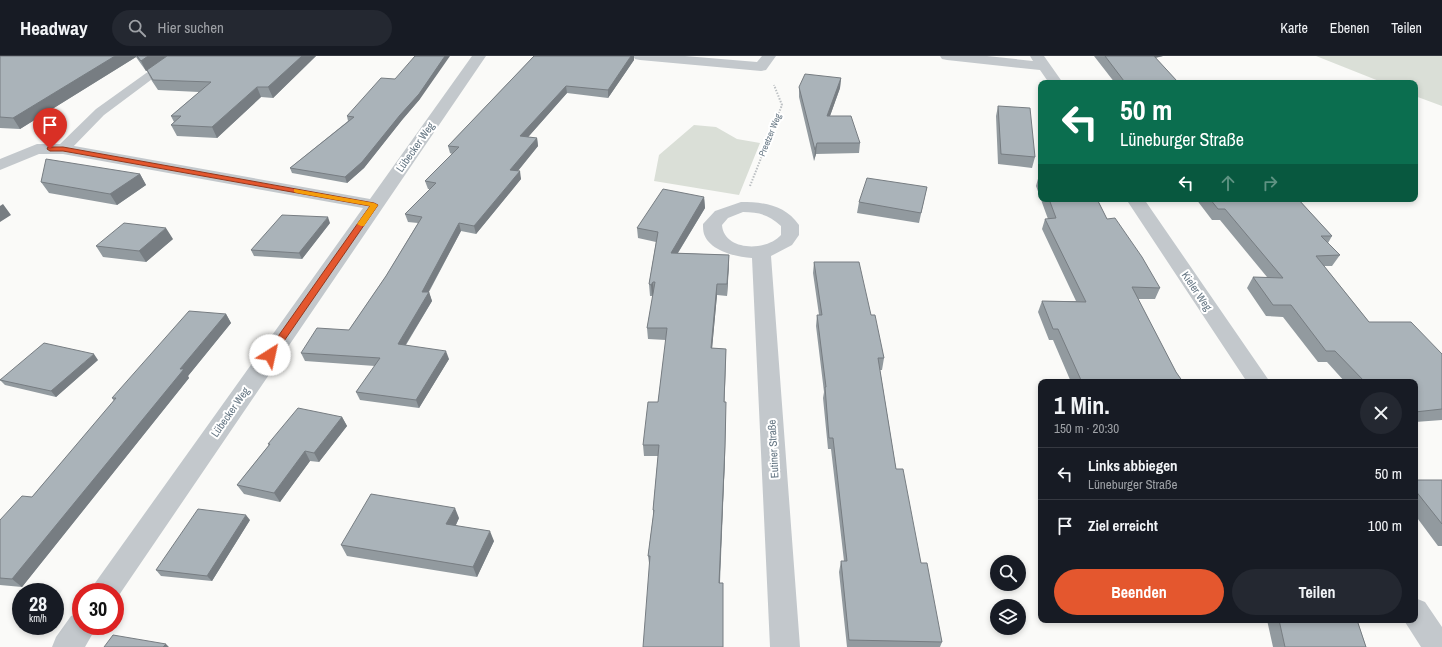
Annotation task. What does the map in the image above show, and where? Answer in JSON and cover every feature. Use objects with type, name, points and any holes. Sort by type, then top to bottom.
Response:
[{"type":"street","name":"Lübecker Weg","points":[[111,583],[479,56]]},
{"type":"street","points":[[640,56],[765,62]]},
{"type":"street","points":[[947,56],[1041,61],[1054,80]]},
{"type":"street","points":[[0,165],[37,149],[63,149],[374,205]]},
{"type":"street","name":"Kieler Weg","points":[[1137,202],[1257,379]]},
{"type":"street","points":[[741,207],[762,207],[777,212],[790,225],[790,235],[782,244],[762,252],[743,252],[730,248],[719,242],[713,235],[712,227],[715,220],[731,209],[741,207]]},
{"type":"street","name":"Eutiner Straße","points":[[762,252],[784,647]]},
{"type":"street","points":[[1418,617],[1438,647]]},
{"type":"street","points":[[67,647],[76,635]]},
{"type":"lane","points":[[63,149],[100,112],[177,56]]},
{"type":"path","name":"Preetzer Weg","points":[[741,207],[782,105],[765,62]]},
{"type":"shaded area","points":[[1316,56],[1442,56],[1442,106],[1418,97],[1418,80],[1376,80]]},
{"type":"shaded area","points":[[694,125],[716,127],[737,139],[760,143],[739,195],[654,181],[659,155]]},
{"type":"building","points":[[0,56],[115,56],[13,118],[0,117]]},
{"type":"building","points":[[137,56],[148,56],[141,61]]},
{"type":"building","points":[[167,56],[302,56],[268,87],[257,87],[212,127],[171,125],[181,116],[171,116],[211,82],[153,80],[147,70]]},
{"type":"building","points":[[415,56],[445,56],[419,94],[362,162],[345,177],[290,168],[354,117],[347,116],[381,78],[395,79]]},
{"type":"building","points":[[534,56],[631,56],[608,90],[566,86],[520,136],[537,138],[510,170],[520,171],[474,226],[459,223],[422,292],[429,292],[398,344],[446,351],[416,400],[356,392],[380,358],[301,353],[317,328],[349,330],[386,276],[422,217],[405,214],[436,183],[425,181],[459,147],[448,146]]},
{"type":"building","points":[[1105,56],[1154,56],[1176,80],[1123,80]]},
{"type":"building","points":[[805,74],[841,78],[827,116],[851,116],[860,143],[817,143],[815,150],[799,87]]},
{"type":"building","points":[[998,106],[1030,108],[1035,157],[1001,154]]},
{"type":"building","points":[[46,159],[140,174],[110,194],[41,182]]},
{"type":"building","points":[[867,178],[927,187],[921,213],[859,202]]},
{"type":"building","points":[[663,189],[704,197],[671,253],[729,255],[727,284],[717,284],[711,348],[726,349],[724,402],[726,402],[725,446],[719,583],[723,583],[723,647],[643,647],[650,556],[648,556],[654,510],[659,445],[643,445],[648,402],[658,402],[667,328],[647,328],[655,282],[651,285],[649,284],[658,232],[637,228]]},
{"type":"building","points":[[1050,202],[1098,202],[1107,219],[1115,218],[1142,257],[1160,288],[1132,287],[1181,379],[1081,379],[1058,329],[1053,329],[1042,301],[1086,302],[1045,219],[1056,218]]},
{"type":"building","points":[[1212,202],[1301,202],[1332,236],[1321,236],[1340,255],[1316,256],[1369,322],[1411,322],[1442,354],[1442,409],[1418,412],[1418,379],[1362,379],[1335,351],[1326,351],[1291,305],[1273,305],[1253,277],[1283,278],[1225,209],[1218,209]]},
{"type":"building","points":[[282,215],[328,217],[299,253],[251,250]]},
{"type":"building","points":[[124,223],[166,228],[139,251],[96,246]]},
{"type":"building","points":[[814,262],[859,262],[871,315],[875,315],[884,358],[878,358],[896,469],[903,469],[921,563],[927,563],[942,642],[849,640],[841,561],[847,561],[833,438],[829,438],[826,387],[817,315],[822,315]]},
{"type":"building","points":[[189,311],[226,314],[180,369],[184,369],[12,579],[0,578],[0,520],[22,496],[32,497],[116,398],[112,398]]},
{"type":"building","points":[[44,343],[94,354],[51,391],[0,380]]},
{"type":"building","points":[[298,408],[342,417],[314,453],[305,451],[274,493],[237,485],[270,444],[268,444]]},
{"type":"building","points":[[1418,480],[1442,480],[1442,524],[1418,494]]},
{"type":"building","points":[[371,494],[455,508],[446,524],[490,531],[473,567],[341,545]]},
{"type":"building","points":[[198,509],[246,515],[207,576],[156,570]]},
{"type":"building","points":[[1280,623],[1358,623],[1366,647],[1285,647]]},
{"type":"building","points":[[113,635],[166,644],[163,647],[104,647]]},
{"type":"slow traffic","points":[[297,191],[374,205],[361,224]]},
{"type":"route","points":[[50,149],[63,149],[374,205],[270,355]]}]
